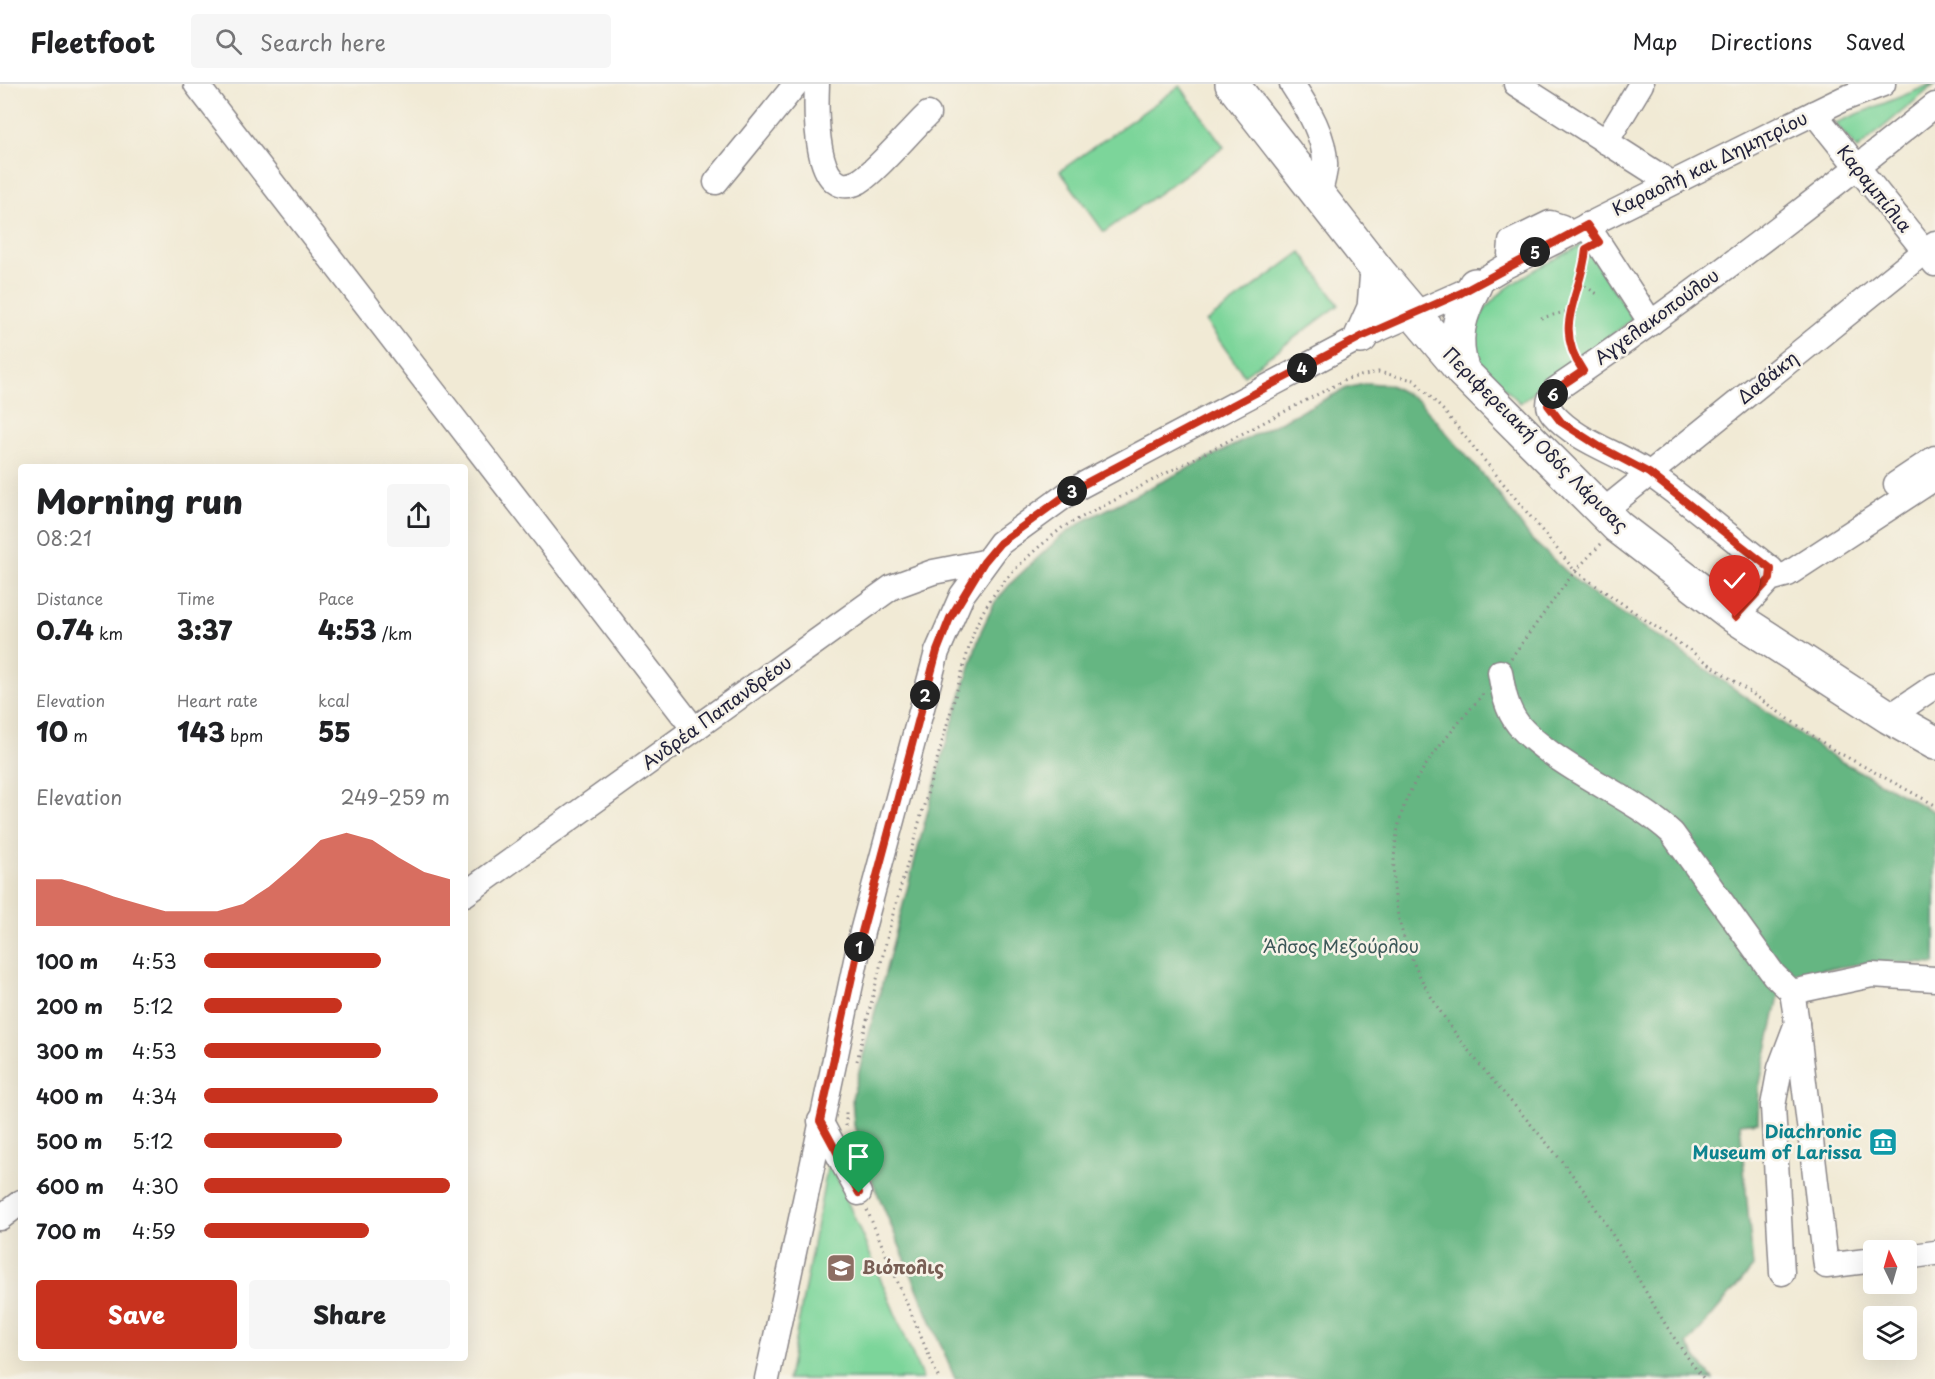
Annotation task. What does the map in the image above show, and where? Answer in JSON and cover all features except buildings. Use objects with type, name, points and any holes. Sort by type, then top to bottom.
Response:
[{"type":"highway","name":"Περιφερειακή Οδός Λάρισας","points":[[1232,84],[1377,270],[1463,372],[1602,512],[1735,617],[1889,717],[1935,743]]},
{"type":"highway","points":[[1361,337],[1374,308],[1377,270]]},
{"type":"highway","points":[[1463,372],[1457,352],[1457,329],[1464,306],[1475,285]]},
{"type":"street","points":[[196,84],[694,729]]},
{"type":"street","points":[[716,182],[796,84]]},
{"type":"street","points":[[817,84],[818,143],[826,168],[834,181],[841,184],[860,181],[927,114]]},
{"type":"street","points":[[1292,84],[1313,121],[1323,154],[1325,167],[1319,196]]},
{"type":"street","points":[[1516,84],[1671,183]]},
{"type":"street","points":[[1606,142],[1641,84]]},
{"type":"street","name":"Καραολή και Δημητρίου","points":[[767,1379],[862,932],[937,651],[954,610],[984,562],[1000,543],[1073,490],[1361,337],[1593,233],[1671,183],[1814,113],[1883,84]]},
{"type":"street","name":"Αγγελακοπούλου","points":[[1771,574],[1649,473],[1600,447],[1552,412],[1548,405],[1555,390],[1651,322],[1857,168],[1935,105]]},
{"type":"street","name":"Καραμπίλια","points":[[1814,113],[1857,168],[1932,253]]},
{"type":"street","points":[[1510,254],[1511,242],[1550,222],[1562,227]]},
{"type":"street","points":[[1593,233],[1651,322]]},
{"type":"street","name":"Δαβάκη","points":[[1602,512],[1932,253]]},
{"type":"street","points":[[1735,617],[1771,574],[1935,458]]},
{"type":"street","points":[[1771,574],[1788,574],[1935,478]]},
{"type":"street","name":"Ανδρέα Παπανδρέου","points":[[468,892],[892,587],[933,572],[984,562]]},
{"type":"street","points":[[1500,672],[1507,703],[1518,724],[1531,739],[1566,764],[1654,818],[1672,833],[1774,975],[1792,992],[1826,1266],[1863,1261]]},
{"type":"street","points":[[1889,717],[1935,686]]},
{"type":"street","points":[[1792,992],[1872,975],[1935,979]]},
{"type":"street","points":[[1782,1274],[1773,1106],[1780,1068],[1797,1023]]},
{"type":"street","points":[[820,1121],[859,1193]]},
{"type":"street","points":[[0,1218],[18,1204]]},
{"type":"street","points":[[1917,1255],[1935,1253]]},
{"type":"path","points":[[1583,371],[1572,347],[1569,311],[1580,283],[1586,249],[1593,233]]},
{"type":"path","points":[[1580,283],[1599,295]]},
{"type":"path","points":[[1541,318],[1569,311]]},
{"type":"path","points":[[855,1071],[893,914],[972,637],[988,600],[1028,556],[1063,527],[1347,379],[1378,372],[1414,380],[1444,411],[1575,571],[1832,749],[1935,805]]},
{"type":"path","points":[[1414,783],[1400,821],[1393,880],[1400,926],[1417,972],[1459,1039],[1577,1181],[1611,1233],[1670,1334],[1704,1379]]},
{"type":"path","points":[[847,1104],[847,1133]]},
{"type":"path","points":[[859,1193],[939,1379]]},
{"type":"green space","points":[[1935,84],[1857,149],[1835,123]]},
{"type":"green space","points":[[1180,86],[1224,147],[1104,232],[1060,171]]},
{"type":"green space","points":[[1583,244],[1633,319],[1520,403],[1489,373],[1476,355],[1474,335],[1480,317],[1492,301],[1509,287]]},
{"type":"green space","points":[[1301,252],[1339,305],[1244,375],[1206,322]]},
{"type":"green space","name":"Άλσος Μεζούρλου","points":[[1368,383],[1390,385],[1419,401],[1496,490],[1531,539],[1590,593],[1661,638],[1831,756],[1935,812],[1935,964],[1875,962],[1792,974],[1783,978],[1759,1087],[1758,1122],[1740,1124],[1753,1267],[1687,1345],[1713,1379],[955,1379],[865,1163],[854,1125],[852,1098],[942,757],[981,631],[995,602],[1013,581],[1060,537],[1084,521],[1347,388]]},
{"type":"green space","name":"Βιόπολις","points":[[829,1158],[923,1379],[788,1379]]},
{"type":"place","name":"Diachronic Museum of Larissa","points":[[1883,1142]]},
{"type":"place","name":"Βιόπολις","points":[[841,1268]]},
{"type":"route","points":[[859,1193],[820,1121],[862,932],[937,651],[962,595],[1000,543],[1073,490],[1150,447],[1361,337],[1461,293],[1506,266],[1587,225],[1599,242],[1586,249],[1580,283],[1569,311],[1572,347],[1576,361],[1583,371],[1555,390],[1548,405],[1561,422],[1600,447],[1649,473],[1771,569],[1770,579],[1735,617]]}]
